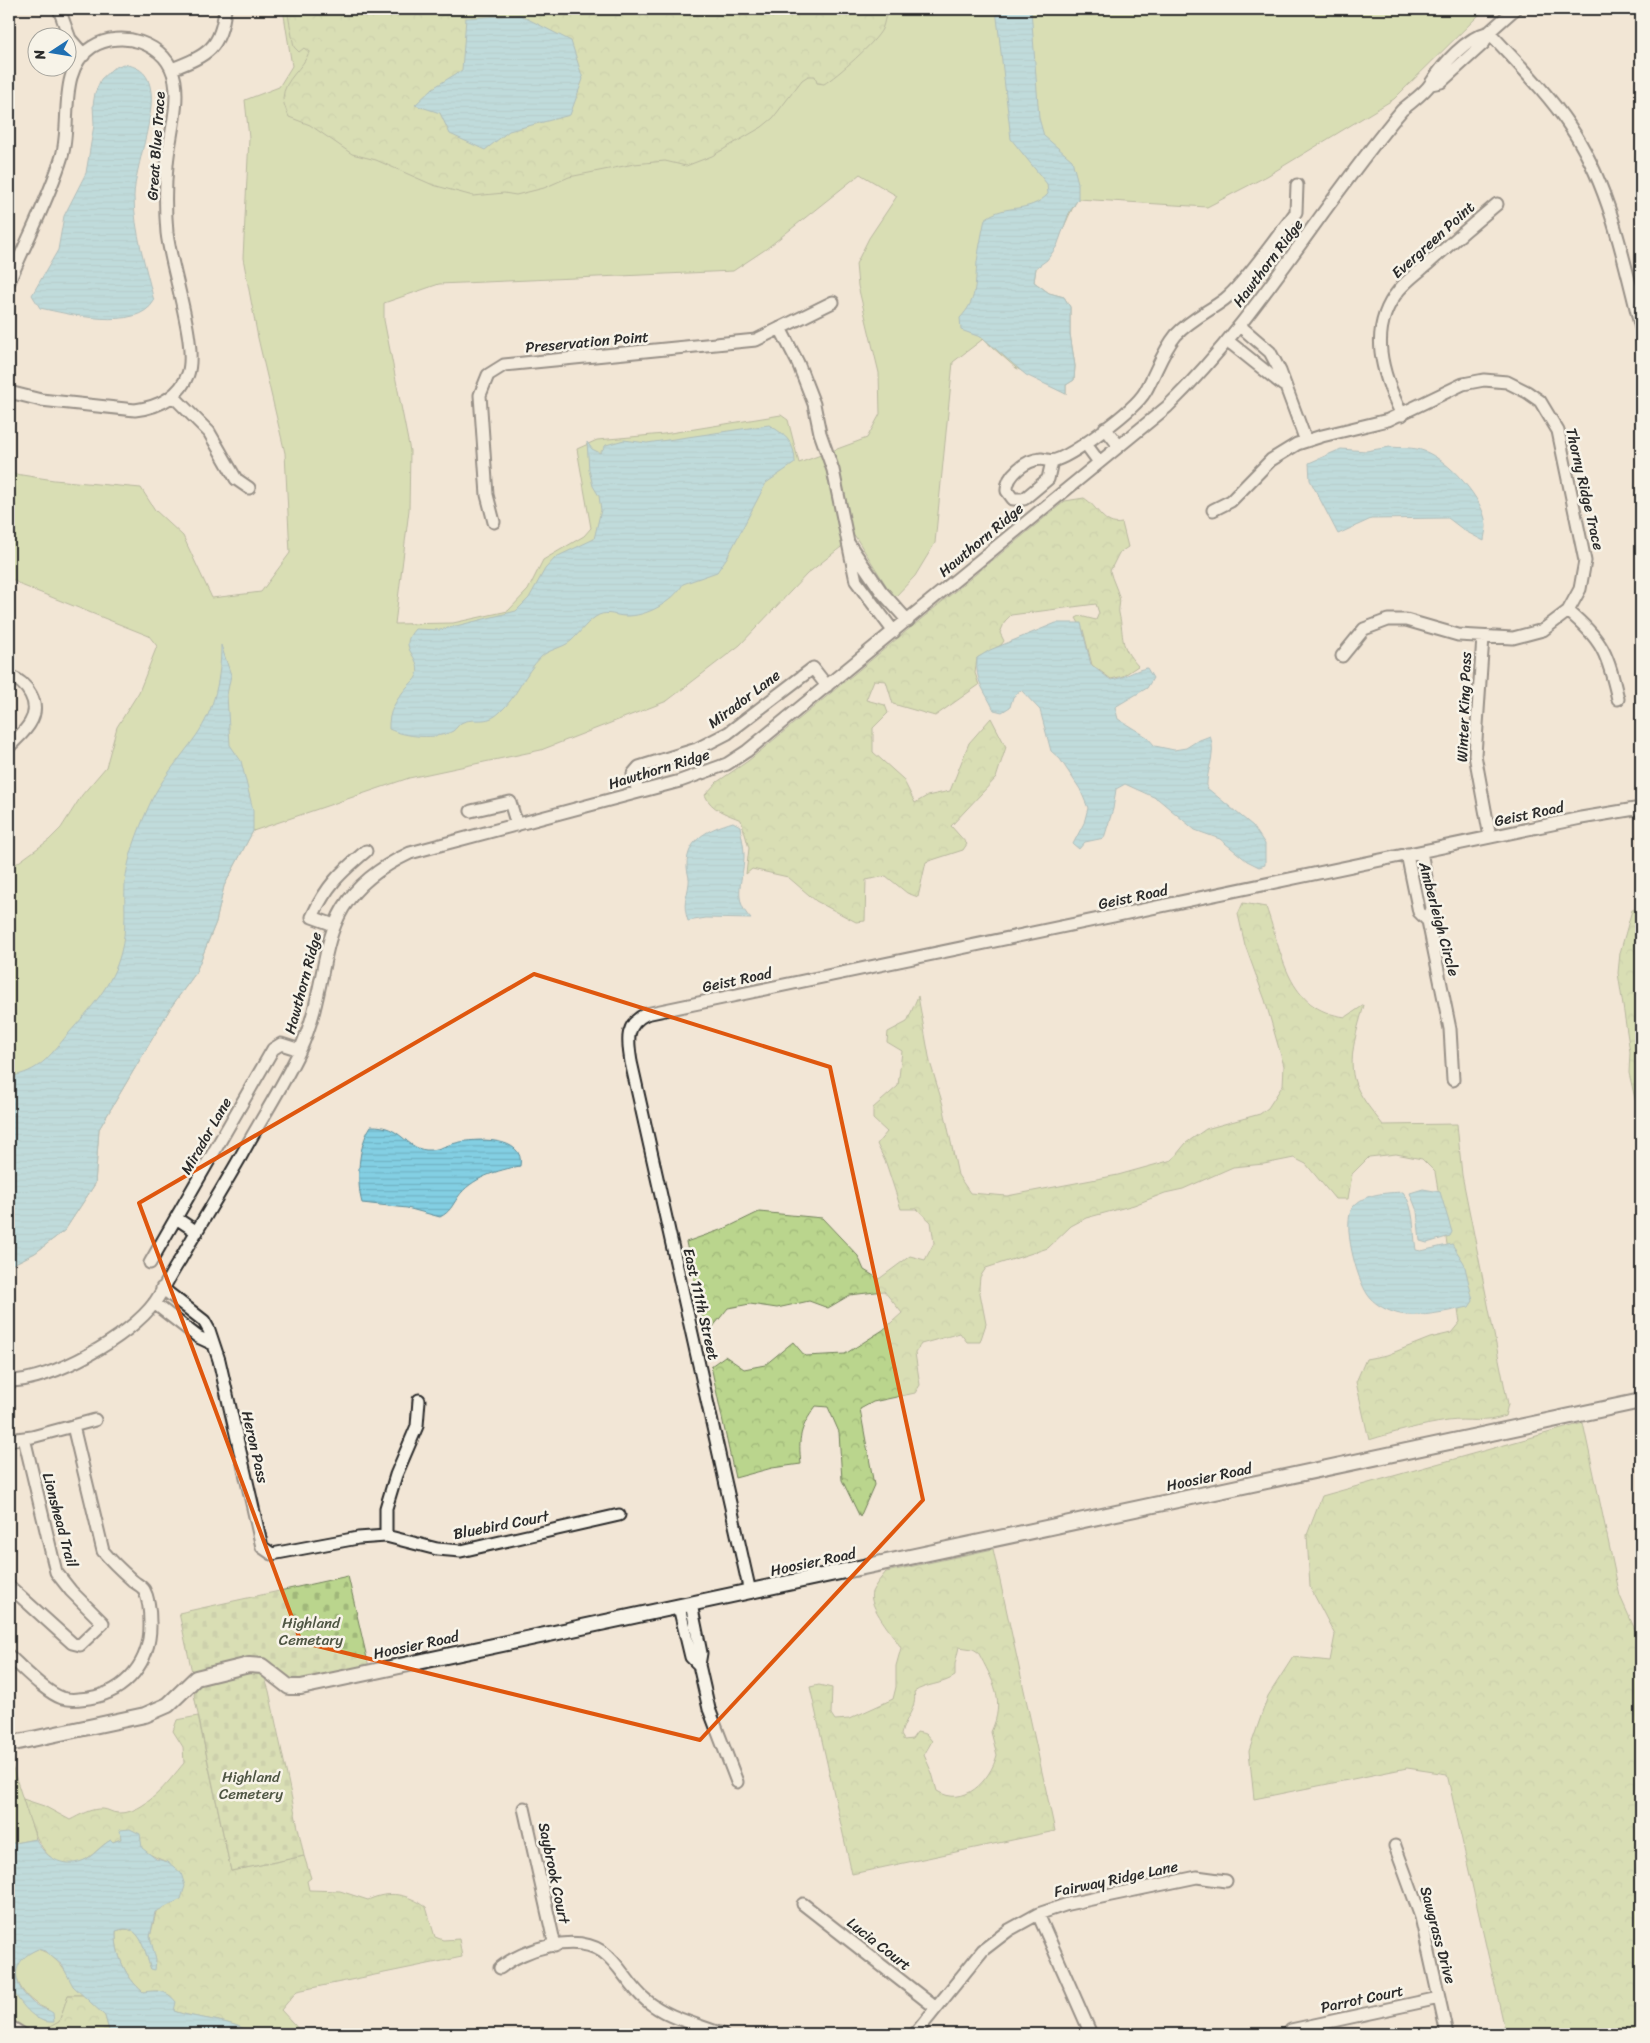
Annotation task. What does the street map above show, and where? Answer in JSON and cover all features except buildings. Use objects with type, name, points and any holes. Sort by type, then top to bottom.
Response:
[{"type":"street","points":[[59,9],[70,40],[84,55]]},
{"type":"street","points":[[9,282],[62,155],[70,80],[79,60],[92,47],[109,40],[131,40],[146,44],[164,58],[172,68],[205,53],[216,42],[223,29],[225,9]]},
{"type":"street","name":"Hawthorn Ridge","points":[[9,1381],[54,1370],[91,1355],[130,1326],[154,1303],[300,1050],[310,1024],[325,952],[334,925],[347,902],[361,884],[392,861],[410,853],[704,774],[727,764],[770,733],[1173,401],[1240,326],[1383,132],[1402,110],[1431,84],[1441,82],[1484,43],[1490,32],[1515,9]]},
{"type":"street","points":[[1490,32],[1558,112],[1590,162],[1611,215],[1641,328]]},
{"type":"street","name":"Great Blue Trace","points":[[9,392],[49,401],[135,410],[150,408],[173,396],[179,391],[188,375],[191,359],[171,264],[167,224],[167,163],[176,107],[176,84],[172,68]]},
{"type":"street","points":[[1052,461],[1059,460],[1085,443],[1133,408],[1140,400],[1175,337],[1198,316],[1224,299],[1273,243],[1296,212],[1297,185]]},
{"type":"street","name":"Evergreen Point","points":[[1402,415],[1385,377],[1381,358],[1382,324],[1387,307],[1404,284],[1496,204]]},
{"type":"street","name":"Preservation Point","points":[[494,522],[486,495],[480,395],[488,375],[496,368],[504,365],[756,340],[833,302]]},
{"type":"street","points":[[1240,326],[1270,352],[1306,440]]},
{"type":"street","points":[[780,328],[798,363],[814,404],[820,434],[833,470],[856,581],[894,632]]},
{"type":"street","points":[[1228,341],[1272,374],[1286,388]]},
{"type":"street","name":"Thorny Ridge Trace","points":[[1213,510],[1231,501],[1276,457],[1306,440],[1374,425],[1402,415],[1463,384],[1484,380],[1507,382],[1528,392],[1540,402],[1558,431],[1586,561],[1580,589],[1568,611],[1553,624],[1533,635],[1513,638],[1448,634],[1406,620],[1388,620],[1364,629],[1342,656]]},
{"type":"street","points":[[173,396],[209,432],[236,478],[249,488]]},
{"type":"street","points":[[1104,428],[1119,446]]},
{"type":"street","points":[[1085,443],[1099,462]]},
{"type":"street","points":[[848,542],[881,591],[908,621]]},
{"type":"street","points":[[1568,611],[1594,635],[1605,652],[1618,698]]},
{"type":"street","name":"Winter King Pass","points":[[1483,637],[1475,755],[1490,837]]},
{"type":"street","name":"Mirador Lane","points":[[638,792],[633,774],[639,767],[689,752],[728,733],[814,668],[828,686]]},
{"type":"street","points":[[9,676],[18,679],[29,690],[35,706],[31,722],[9,747]]},
{"type":"street","points":[[471,812],[510,802],[516,825]]},
{"type":"street","name":"Geist Road","points":[[633,1022],[646,1014],[1490,837],[1641,808]]},
{"type":"street","points":[[334,925],[312,917],[324,892],[341,872],[366,851]]},
{"type":"street","points":[[1421,852],[1432,908],[1428,921]]},
{"type":"street","name":"Amberleigh Circle","points":[[1408,854],[1419,912],[1428,921],[1450,1029],[1453,1080]]},
{"type":"street","name":"East 111th Street","points":[[633,1022],[628,1035],[631,1062],[750,1592]]},
{"type":"street","name":"Mirador Lane","points":[[150,1263],[273,1049],[281,1044],[300,1050]]},
{"type":"street","points":[[176,1218],[196,1232]]},
{"type":"street","name":"Heron Pass","points":[[162,1288],[204,1321],[214,1344],[262,1546],[272,1554]]},
{"type":"street","points":[[154,1303],[198,1337],[214,1344]]},
{"type":"street","points":[[386,1536],[386,1508],[396,1475],[418,1426],[419,1400]]},
{"type":"street","name":"Hoosier Road","points":[[9,1744],[145,1715],[168,1704],[196,1678],[249,1665],[262,1666],[289,1687],[300,1687],[1641,1401]]},
{"type":"street","points":[[9,1440],[95,1420]]},
{"type":"street","points":[[12,1662],[53,1693],[63,1698],[75,1700],[93,1697],[108,1693],[128,1679],[145,1656],[150,1638],[150,1616],[143,1589],[112,1563],[103,1551],[73,1426]]},
{"type":"street","name":"Lionshead Trail","points":[[9,1586],[72,1643],[80,1646],[103,1623],[67,1587],[56,1572],[24,1438]]},
{"type":"street","name":"Bluebird Court","points":[[272,1554],[358,1538],[386,1536],[438,1549],[461,1551],[618,1515]]},
{"type":"street","points":[[685,1605],[691,1657],[699,1665],[709,1709],[737,1782]]},
{"type":"street","name":"Saybrook Court","points":[[524,1808],[555,1946]]},
{"type":"street","name":"Sawgrass Drive","points":[[1395,1846],[1421,1918],[1448,2034]]},
{"type":"street","name":"Fairway Ridge Lane","points":[[915,2034],[984,1950],[1008,1930],[1038,1914],[1068,1904],[1197,1877],[1226,1881]]},
{"type":"street","name":"Lucia Court","points":[[803,1904],[936,2008]]},
{"type":"street","points":[[1038,1914],[1091,2034]]},
{"type":"street","points":[[500,1968],[518,1955],[555,1946],[584,1944],[602,1952],[645,2000],[656,2008],[722,2034]]},
{"type":"street","name":"Parrot Court","points":[[1291,2030],[1439,1998]]},
{"type":"street","points":[[9,2026],[22,2034]]},
{"type":"highlighted area","points":[[534,974],[830,1067],[923,1500],[700,1740],[301,1642],[139,1203]]},
{"type":"green space","points":[[283,9],[1485,9],[1394,99],[1267,176],[1207,207],[1078,199],[1056,244],[1044,261],[1036,268],[1034,282],[1049,293],[1064,297],[1070,307],[1070,334],[1075,366],[1074,380],[1066,385],[1066,394],[1016,368],[983,339],[953,362],[935,543],[915,576],[894,598],[855,536],[807,574],[740,645],[667,701],[541,750],[409,778],[253,831],[224,886],[216,922],[195,974],[171,1007],[99,1129],[95,1184],[65,1230],[35,1253],[9,1266],[9,869],[49,840],[61,828],[82,795],[106,767],[117,727],[139,692],[157,646],[149,636],[21,585],[9,577],[9,473],[54,480],[141,488],[155,510],[183,536],[212,598],[261,592],[290,553],[285,453],[258,338],[243,258],[249,138],[245,100],[279,87],[292,66]],"holes":[[[860,174],[897,196],[869,238],[856,264],[858,286],[879,373],[880,414],[867,438],[799,463],[788,420],[781,415],[664,434],[597,440],[577,449],[591,528],[584,536],[543,560],[528,590],[508,611],[453,623],[395,624],[409,510],[410,451],[384,320],[384,303],[439,284],[733,271],[766,249]]]},
{"type":"green space","points":[[287,9],[892,9],[886,16],[878,35],[838,74],[824,84],[817,83],[815,76],[808,76],[802,80],[773,118],[762,127],[712,156],[686,166],[665,161],[634,164],[569,177],[544,188],[516,195],[504,193],[473,196],[433,185],[376,160],[352,154],[310,125],[289,117],[283,100],[284,91],[309,52],[304,48],[299,52],[294,47]]},
{"type":"green space","points":[[1084,498],[1105,519],[1110,522],[1122,523],[1128,547],[1119,553],[1110,571],[1120,599],[1119,613],[1123,641],[1127,652],[1138,666],[1123,676],[1111,679],[1092,665],[1083,630],[1076,618],[1080,616],[1096,620],[1099,613],[1096,604],[1011,615],[1005,621],[1000,633],[1004,641],[1001,645],[977,658],[975,673],[979,685],[935,716],[893,704],[886,681],[874,680],[866,700],[885,705],[888,713],[873,728],[873,752],[903,779],[915,803],[927,796],[950,791],[969,743],[991,718],[1006,747],[996,778],[951,826],[967,844],[963,850],[926,862],[918,897],[907,893],[886,876],[866,880],[865,921],[856,922],[816,901],[788,877],[752,869],[746,874],[749,848],[741,820],[715,808],[705,795],[717,782],[748,761],[1065,501]]},
{"type":"green space","points":[[1243,903],[1266,907],[1290,977],[1299,992],[1311,1003],[1326,1012],[1346,1017],[1364,1005],[1353,1051],[1352,1070],[1359,1091],[1383,1125],[1457,1124],[1462,1175],[1508,1404],[1505,1416],[1490,1420],[1455,1420],[1438,1423],[1369,1440],[1356,1382],[1366,1359],[1387,1355],[1430,1338],[1451,1333],[1460,1322],[1435,1172],[1422,1159],[1396,1154],[1369,1157],[1352,1174],[1348,1199],[1335,1199],[1306,1164],[1294,1158],[1264,1164],[1233,1167],[1183,1189],[1086,1218],[1071,1226],[1048,1248],[986,1268],[980,1277],[979,1288],[986,1324],[980,1342],[967,1342],[960,1333],[921,1344],[915,1353],[920,1385],[915,1393],[873,1402],[860,1409],[874,1485],[860,1517],[842,1480],[839,1432],[828,1407],[816,1406],[803,1427],[800,1440],[801,1464],[772,1468],[735,1478],[711,1366],[725,1356],[744,1369],[765,1365],[793,1342],[805,1356],[845,1354],[883,1330],[902,1313],[884,1291],[850,1295],[828,1308],[809,1301],[777,1308],[750,1304],[728,1308],[712,1328],[704,1326],[686,1242],[726,1228],[759,1212],[822,1218],[858,1256],[864,1270],[879,1279],[910,1256],[925,1260],[934,1243],[931,1222],[917,1209],[901,1209],[886,1163],[877,1144],[887,1132],[873,1119],[873,1108],[898,1086],[902,1051],[887,1042],[888,1032],[907,1022],[918,996],[930,1062],[943,1105],[958,1175],[970,1193],[1007,1196],[1118,1175],[1172,1160],[1186,1143],[1206,1129],[1260,1114],[1268,1108],[1283,1085],[1284,1066],[1265,1000],[1245,945],[1238,914]]},
{"type":"green space","points":[[1641,909],[1641,1124],[1629,1073],[1630,1052],[1618,973],[1620,953],[1632,910]]},
{"type":"green space","points":[[1583,1423],[1620,1596],[1641,1643],[1641,2034],[1506,2034],[1447,1774],[1407,1768],[1254,1799],[1249,1751],[1268,1696],[1293,1657],[1330,1661],[1335,1635],[1310,1587],[1307,1535],[1322,1496]]},
{"type":"green space","points":[[993,1549],[1055,1831],[852,1874],[810,1687],[819,1685],[832,1688],[831,1714],[835,1720],[849,1719],[893,1699],[896,1687],[896,1666],[901,1648],[877,1612],[872,1598],[873,1589],[886,1572]],"holes":[[[959,1647],[973,1649],[978,1652],[996,1691],[997,1710],[991,1732],[997,1755],[994,1765],[975,1789],[957,1796],[947,1795],[937,1791],[924,1755],[932,1741],[926,1734],[917,1732],[912,1739],[904,1740],[901,1735],[914,1703],[914,1692],[955,1676],[955,1664]]]},
{"type":"green space","name":"Highland Cemetary","points":[[348,1576],[369,1667],[294,1683],[289,1681],[269,1662],[259,1657],[192,1672],[179,1613]]},
{"type":"green space","name":"Highland Cemetery","points":[[252,1671],[264,1675],[269,1691],[304,1856],[231,1871],[194,1695],[197,1688],[203,1684]]},
{"type":"green space","points":[[198,1716],[231,1871],[304,1856],[311,1878],[307,1881],[309,1890],[340,1891],[368,1900],[391,1894],[412,1899],[426,1907],[435,1937],[443,1940],[459,1939],[462,1957],[297,1991],[281,2010],[303,2034],[251,2034],[245,2029],[226,2023],[174,2011],[158,1991],[143,1992],[131,1979],[122,1964],[117,1948],[116,1931],[125,1929],[137,1935],[144,1948],[151,1969],[150,1937],[168,1862],[121,1839],[113,1842],[111,1840],[83,1861],[70,1865],[58,1862],[49,1856],[41,1846],[30,1822],[23,1799],[44,1806],[70,1820],[86,1812],[99,1809],[118,1813],[128,1812],[137,1808],[147,1803],[184,1763],[183,1747],[173,1731],[177,1720]]},
{"type":"green space","points":[[9,1757],[36,1839],[9,1844]]},
{"type":"green space","points":[[37,1949],[45,1952],[58,1962],[85,1995],[68,1995],[59,2022],[48,2028],[49,2034],[9,2034],[9,1986],[38,2019],[48,2009],[34,2002],[22,1990],[16,1974],[17,1966],[21,1959]]},
{"type":"green space","points":[[68,1995],[85,1995],[105,2016],[110,2034],[49,2034],[48,2028],[59,2022]]},
{"type":"water","points":[[996,9],[1031,9],[1039,118],[1044,136],[1072,160],[1078,183],[1078,199],[1069,213],[1057,246],[1047,260],[1036,268],[1034,282],[1049,293],[1064,297],[1070,307],[1070,334],[1075,366],[1074,380],[1066,385],[1066,394],[1026,375],[983,338],[961,330],[960,318],[970,305],[974,292],[977,262],[985,219],[1001,211],[1033,204],[1048,194],[1047,184],[1011,139]]},
{"type":"water","points":[[520,15],[571,41],[583,79],[570,115],[509,131],[485,150],[450,134],[440,113],[415,105],[433,88],[462,70],[466,18]]},
{"type":"water","points":[[123,64],[132,66],[144,73],[150,86],[151,110],[134,196],[138,236],[154,301],[145,310],[133,316],[118,318],[84,317],[40,308],[32,295],[58,250],[64,216],[86,173],[94,125],[93,105],[95,93],[101,79],[112,69]]},
{"type":"water","points":[[769,425],[788,440],[795,456],[795,463],[766,483],[728,556],[717,572],[683,584],[673,597],[658,607],[642,614],[622,616],[606,613],[595,617],[571,641],[541,657],[506,706],[490,719],[466,721],[453,731],[438,736],[412,736],[389,729],[390,717],[394,706],[417,675],[418,668],[408,642],[415,629],[440,630],[516,611],[529,598],[545,569],[556,557],[594,539],[601,510],[599,496],[593,486],[589,470],[587,442],[592,449],[600,453],[606,445],[624,440],[647,443]]},
{"type":"water","points":[[1390,447],[1424,451],[1444,463],[1464,482],[1484,515],[1486,526],[1484,541],[1465,531],[1448,518],[1371,519],[1338,534],[1310,480],[1309,463],[1341,449],[1366,451]]},
{"type":"water","points":[[1056,623],[1081,623],[1091,665],[1111,680],[1147,668],[1153,678],[1147,688],[1115,707],[1118,719],[1147,737],[1155,746],[1174,750],[1186,748],[1210,736],[1212,756],[1207,788],[1253,826],[1265,844],[1265,865],[1259,867],[1247,861],[1220,839],[1195,830],[1158,799],[1125,784],[1116,789],[1113,809],[1104,838],[1085,842],[1079,849],[1073,844],[1084,823],[1088,808],[1080,789],[1060,759],[1051,751],[1040,710],[1021,690],[1013,697],[1010,707],[1002,712],[994,710],[977,673],[977,658],[990,650]]},
{"type":"water","points":[[221,645],[231,675],[227,695],[230,745],[241,761],[253,810],[253,831],[224,886],[216,922],[195,974],[171,1007],[99,1129],[95,1184],[65,1230],[35,1253],[9,1266],[9,1077],[36,1067],[49,1057],[107,986],[117,964],[123,944],[125,884],[128,865],[140,826],[158,789],[203,726],[208,715],[216,692],[220,669]]},
{"type":"water","points":[[733,822],[740,826],[744,851],[740,887],[741,903],[751,919],[706,918],[688,921],[685,905],[689,881],[688,857],[691,849],[701,836]]},
{"type":"water","points":[[371,1126],[389,1129],[413,1145],[426,1150],[434,1150],[464,1141],[497,1141],[515,1149],[520,1156],[520,1166],[486,1176],[470,1185],[463,1190],[449,1211],[440,1217],[407,1208],[362,1203],[359,1184],[359,1163],[363,1143]]},
{"type":"water","points":[[1423,1189],[1440,1192],[1452,1232],[1450,1236],[1427,1243],[1420,1241],[1417,1211],[1410,1193]]},
{"type":"water","points":[[1403,1192],[1412,1212],[1416,1250],[1421,1251],[1452,1244],[1464,1263],[1473,1301],[1469,1307],[1431,1314],[1401,1314],[1376,1303],[1370,1298],[1364,1288],[1355,1265],[1350,1238],[1349,1225],[1353,1207],[1369,1196]]},
{"type":"water","points":[[130,1829],[140,1834],[142,1848],[156,1859],[168,1862],[181,1873],[185,1886],[181,1899],[155,1912],[150,1937],[156,1960],[155,1970],[151,1969],[137,1934],[132,1930],[125,1929],[116,1931],[117,1948],[126,1972],[143,1992],[157,1991],[173,1998],[176,2002],[174,2011],[226,2023],[245,2029],[251,2034],[110,2034],[105,2016],[73,1986],[62,1965],[45,1951],[38,1949],[23,1959],[18,1966],[17,1980],[25,1995],[32,2002],[53,2013],[54,2022],[46,2022],[33,2015],[9,1986],[9,1844],[36,1839],[49,1856],[61,1862],[75,1863],[86,1859],[111,1840],[113,1842],[121,1839],[120,1830]]}]
